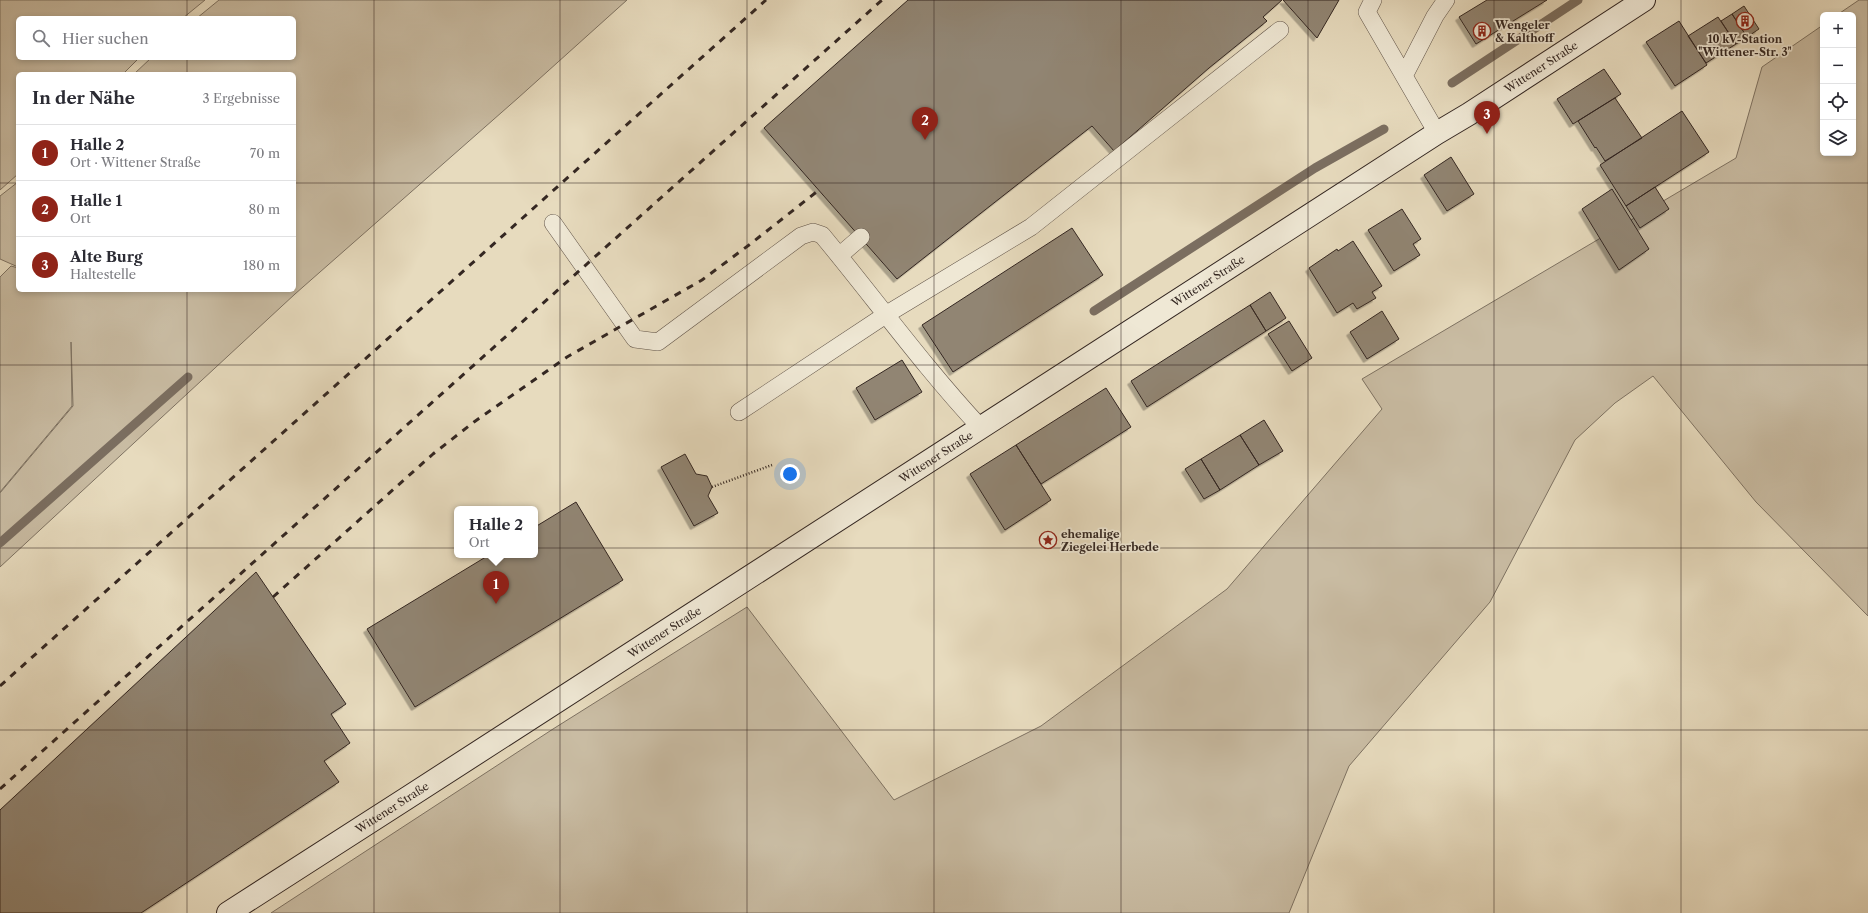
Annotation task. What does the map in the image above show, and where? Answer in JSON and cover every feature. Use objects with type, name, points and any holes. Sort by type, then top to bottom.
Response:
[{"type":"main road","name":"Wittener Straße","points":[[228,913],[815,537],[980,427],[1469,114],[1644,0]]},
{"type":"lane","points":[[1373,0],[1367,12],[1438,133]]},
{"type":"lane","points":[[1404,76],[1435,16],[1446,0]]},
{"type":"lane","points":[[739,412],[887,314],[1031,227],[1280,30]]},
{"type":"lane","points":[[552,223],[634,339],[658,342],[801,236],[812,232],[822,235],[887,314],[948,393],[980,427]]},
{"type":"lane","points":[[839,256],[861,237]]},
{"type":"path","points":[[712,487],[772,465]]},
{"type":"shaded area","points":[[0,0],[205,0],[185,16],[16,16],[16,60],[137,60],[125,72],[16,72],[16,176],[0,190]]},
{"type":"shaded area","points":[[219,0],[627,0],[295,294],[0,567],[0,493],[73,406],[71,342],[72,406],[0,492],[0,277],[11,266],[16,267],[16,292],[296,292],[296,72],[136,72],[149,60],[296,60],[296,16],[199,16]]},
{"type":"shaded area","points":[[1859,0],[1868,0],[1868,616],[1756,502],[1653,376],[1615,403],[1575,440],[1490,602],[1349,766],[1289,913],[271,913],[553,729],[747,607],[894,800],[1041,726],[1227,589],[1382,409],[1362,379],[1736,158],[1762,67],[1820,27],[1820,156],[1856,156],[1856,12],[1841,12]]},
{"type":"shaded area","points":[[16,184],[16,266],[0,259],[0,196]]},
{"type":"building","points":[[908,0],[1282,0],[1263,17],[1267,21],[1209,68],[1114,151],[1092,126],[897,279],[764,128]]},
{"type":"building","points":[[1283,0],[1339,0],[1317,38]]},
{"type":"building","name":"Wengeler & Kalthoff","points":[[1487,0],[1547,0],[1476,44],[1459,17]]},
{"type":"building","name":"10 kV-Station \"Wittener-Str. 3\"","points":[[1744,6],[1759,29],[1747,37],[1732,14]]},
{"type":"building","points":[[1732,14],[1747,37],[1736,44],[1721,21]]},
{"type":"building","points":[[1718,17],[1736,44],[1706,63],[1688,36]]},
{"type":"building","points":[[1679,21],[1707,65],[1675,86],[1646,42]]},
{"type":"building","points":[[1604,69],[1621,94],[1573,124],[1557,99]]},
{"type":"building","points":[[1615,98],[1642,138],[1605,161],[1578,121]]},
{"type":"building","points":[[1682,111],[1709,152],[1626,206],[1600,165]]},
{"type":"building","points":[[1451,157],[1474,194],[1447,211],[1424,175]]},
{"type":"building","points":[[1655,187],[1669,209],[1640,228],[1626,206]]},
{"type":"building","points":[[1612,189],[1649,249],[1619,270],[1582,209]]},
{"type":"building","points":[[1402,209],[1421,239],[1413,244],[1420,255],[1394,271],[1368,230]]},
{"type":"building","points":[[1072,228],[1103,275],[953,372],[922,325]]},
{"type":"building","points":[[1353,241],[1382,286],[1372,292],[1376,298],[1357,309],[1353,303],[1337,313],[1309,268],[1337,249],[1338,251]]},
{"type":"building","points":[[1270,292],[1286,318],[1266,331],[1250,305]]},
{"type":"building","points":[[1250,305],[1266,331],[1147,407],[1131,381]]},
{"type":"building","points":[[1382,311],[1399,339],[1367,359],[1350,332]]},
{"type":"building","points":[[1289,321],[1312,358],[1292,371],[1268,334]]},
{"type":"building","points":[[902,360],[922,392],[875,420],[856,388]]},
{"type":"building","points":[[1106,388],[1131,427],[1041,484],[1016,445]]},
{"type":"building","points":[[1264,420],[1283,451],[1259,465],[1240,435]]},
{"type":"building","points":[[1240,435],[1259,465],[1220,490],[1201,459]]},
{"type":"building","points":[[1016,445],[1051,500],[1005,530],[970,474]]},
{"type":"building","points":[[685,454],[696,474],[707,476],[712,487],[708,496],[718,513],[694,526],[661,467]]},
{"type":"building","points":[[1201,459],[1220,490],[1204,499],[1185,469]]},
{"type":"building","points":[[576,502],[623,580],[415,707],[367,629],[484,558],[538,558],[538,525]]},
{"type":"building","points":[[256,572],[346,704],[331,714],[350,743],[324,761],[339,782],[141,913],[0,913],[0,810]]},
{"type":"waterway","points":[[1452,83],[1578,0]]},
{"type":"waterway","points":[[1094,311],[1315,168],[1384,129]]},
{"type":"waterway","points":[[0,543],[188,377]]},
{"type":"railway","points":[[0,686],[766,0]]},
{"type":"railway","points":[[0,789],[882,0]]},
{"type":"railway","points":[[273,597],[433,454],[474,422],[567,357],[702,280],[819,190]]},
{"type":"place","name":"10 kV-Station \"Wittener-Str. 3\"","points":[[1745,21]]},
{"type":"place","name":"Wengeler & Kalthoff","points":[[1482,31]]},
{"type":"place","name":"Alte Burg","points":[[1487,134]]},
{"type":"place","name":"Halle 1","points":[[925,140]]},
{"type":"place","name":"ehemalige Ziegelei Herbede","points":[[1048,540]]},
{"type":"place","name":"Halle 2","points":[[496,604]]}]
